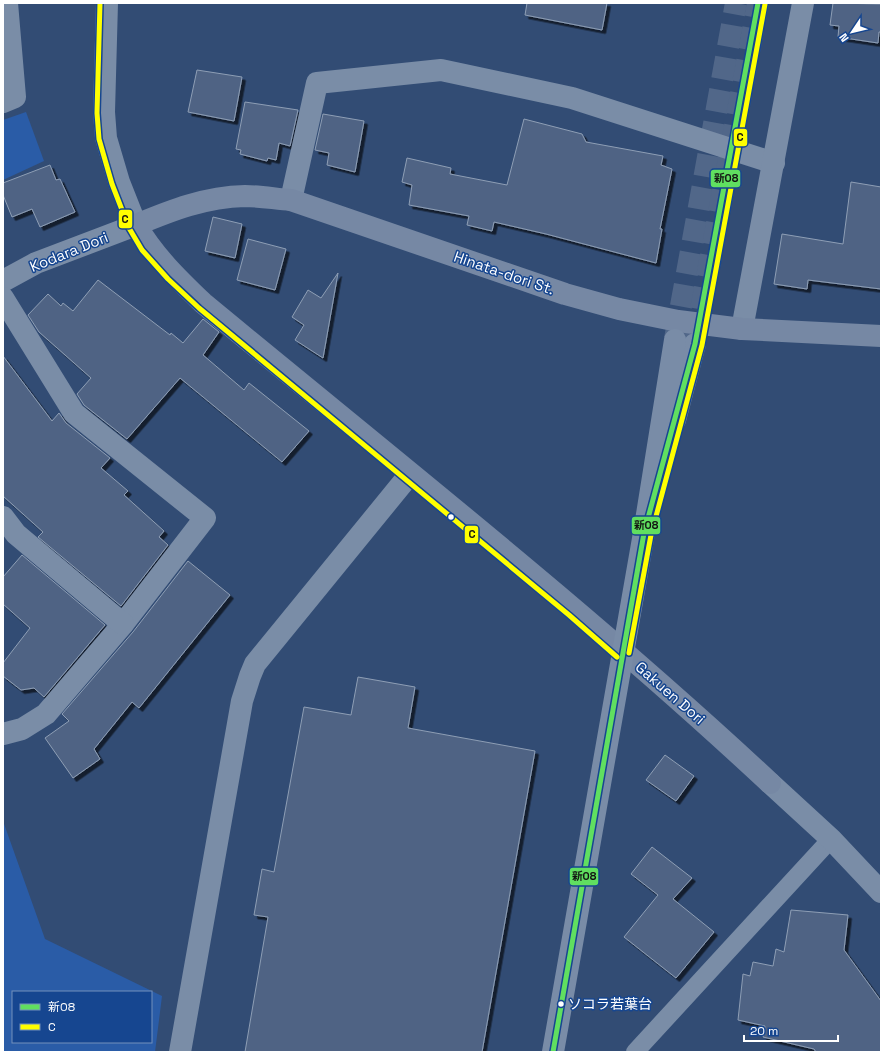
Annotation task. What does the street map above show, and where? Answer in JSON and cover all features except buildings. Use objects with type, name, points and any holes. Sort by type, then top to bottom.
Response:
[{"type":"main road","points":[[553,1052],[644,533],[685,342]]},
{"type":"street","points":[[3,102],[15,97],[8,3]]},
{"type":"street","name":"Gakuen Dori","points":[[107,3],[104,112],[106,138],[119,182],[136,225],[148,246],[173,274],[203,303],[410,474],[719,735],[831,839],[881,892]]},
{"type":"street","points":[[742,329],[803,3]]},
{"type":"street","points":[[291,200],[317,83],[441,70],[572,98],[774,163]]},
{"type":"street","name":"Hinata-dori St.","points":[[136,225],[176,208],[211,199],[246,196],[291,200],[573,296],[619,309],[678,322],[742,329],[881,336]]},
{"type":"street","name":"Kodara Dori","points":[[3,281],[36,263],[136,225]]},
{"type":"street","points":[[3,298],[74,412],[205,518],[123,624],[46,714],[22,729],[3,734]]},
{"type":"street","points":[[180,1052],[242,701],[250,676],[255,664],[410,474]]},
{"type":"street","points":[[3,517],[16,534],[123,624]]},
{"type":"lane","points":[[635,1052],[831,839]]},
{"type":"shaded area","points":[[26,112],[44,161],[3,180],[3,120]]},
{"type":"shaded area","points":[[3,821],[45,939],[152,991],[12,991],[12,1043],[152,1043],[152,991],[162,996],[155,1052],[3,1052]]},
{"type":"tunnel","points":[[675,339],[736,3]]},
{"type":"tunnel","points":[[695,342],[758,3]]},
{"type":"transit line","name":"C","points":[[100,3],[97,113],[99,139],[112,184],[129,228],[142,250],[168,279],[199,308],[569,615],[617,657]]},
{"type":"transit line","name":"新08","points":[[553,1052],[644,533],[695,344],[758,3]]},
{"type":"transit line","name":"C","points":[[629,653],[651,535],[702,345],[765,4]]},
{"type":"place","name":"ソコラ若葉台","points":[[561,1004]]}]
